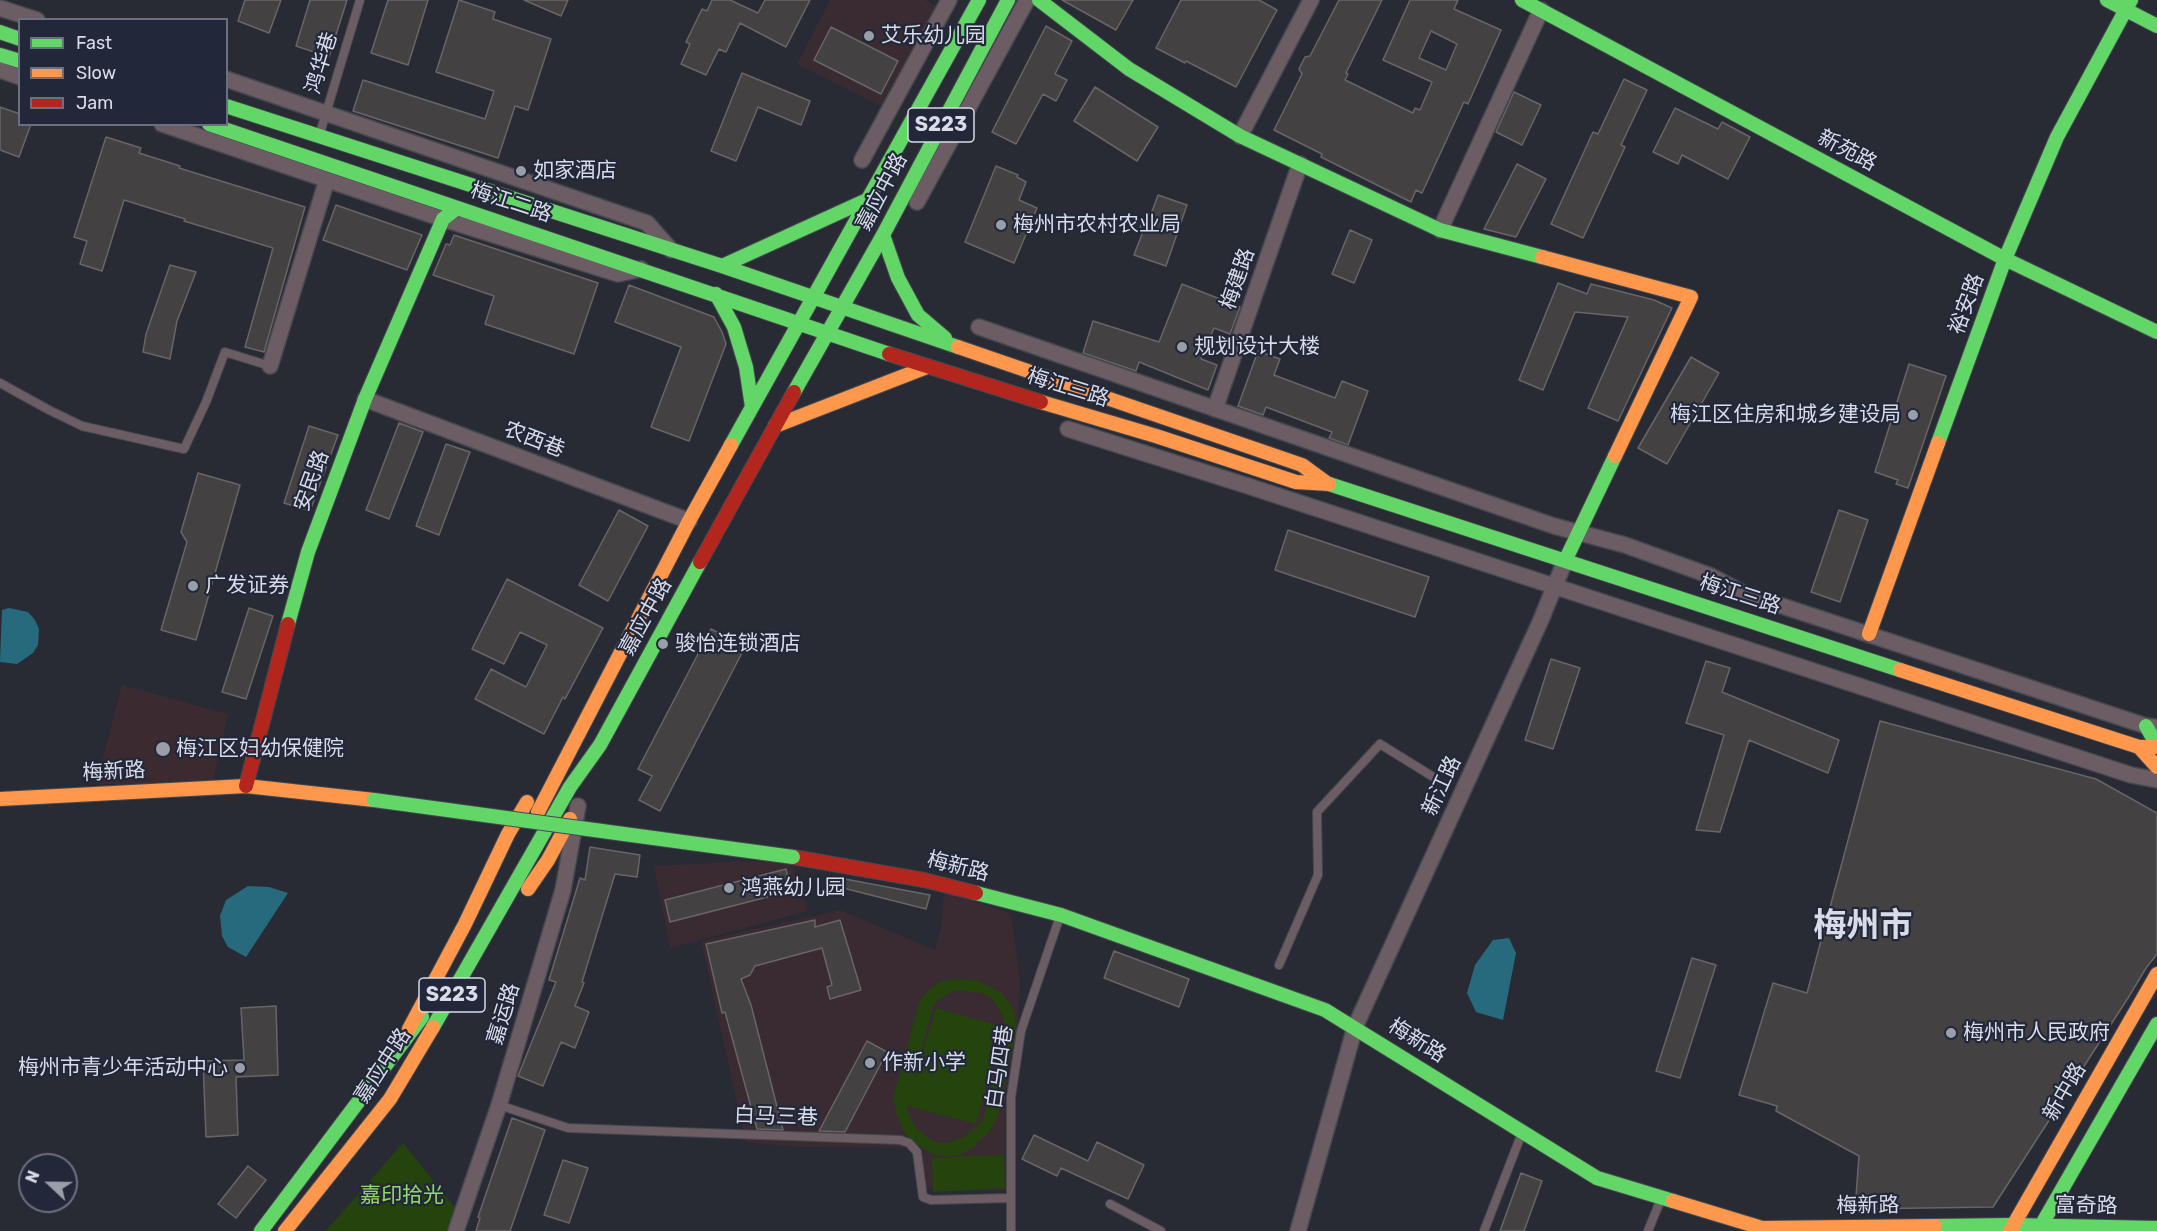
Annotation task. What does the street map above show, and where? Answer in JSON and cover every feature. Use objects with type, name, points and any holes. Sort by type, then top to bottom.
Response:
[{"type":"main road","name":"嘉应中路","points":[[285,1231],[390,1099],[447,1005],[570,787],[600,745],[883,235],[1008,0]]},
{"type":"main road","points":[[1039,0],[1129,69],[1240,136],[1440,230],[1691,297],[1565,561]]},
{"type":"main road","name":"新苑路","points":[[1522,0],[2006,259],[2157,332]]},
{"type":"main road","points":[[2107,0],[2128,5],[2157,26]]},
{"type":"main road","name":"嘉应中路","points":[[527,833],[689,521],[869,199],[972,2]]},
{"type":"main road","name":"裕安路","points":[[1869,634],[2006,259],[2057,137],[2128,5]]},
{"type":"main road","points":[[0,32],[18,38]]},
{"type":"main road","points":[[0,55],[18,61]]},
{"type":"main road","name":"梅江二路","points":[[228,107],[814,297]]},
{"type":"main road","name":"梅江二路","points":[[215,126],[800,322]]},
{"type":"main road","points":[[722,266],[869,199]]},
{"type":"main road","name":"安民路","points":[[246,786],[308,552],[365,399],[443,219],[457,207]]},
{"type":"main road","points":[[883,235],[898,278],[918,315],[952,345]]},
{"type":"main road","points":[[716,294],[734,327],[746,367],[752,407]]},
{"type":"main road","name":"梅江三路","points":[[814,297],[1302,465],[1328,484]]},
{"type":"main road","name":"梅江三路","points":[[800,322],[927,367],[1156,436],[1296,482],[1328,484],[2139,747],[2157,746]]},
{"type":"main road","points":[[775,426],[927,367]]},
{"type":"main road","points":[[2151,726],[2157,746]]},
{"type":"main road","points":[[482,970],[513,912],[548,860],[578,806],[600,745]]},
{"type":"main road","points":[[2139,747],[2157,767]]},
{"type":"main road","points":[[400,1047],[465,924],[508,834],[529,798],[569,752]]},
{"type":"main road","name":"梅新路","points":[[0,799],[246,786],[374,800],[793,858],[924,880],[1061,915],[1325,1010],[1596,1178],[1762,1228],[2011,1228]]},
{"type":"main road","name":"嘉应中路","points":[[261,1231],[445,989],[516,853]]},
{"type":"main road","name":"新中路","points":[[2011,1228],[2157,974]]},
{"type":"main road","points":[[2039,1228],[2157,1024]]},
{"type":"main road","points":[[390,1099],[425,1062],[449,1026]]},
{"type":"main road","name":"富奇路","points":[[2011,1228],[2157,1228]]},
{"type":"street","points":[[862,160],[949,0]]},
{"type":"street","points":[[917,202],[1027,0]]},
{"type":"street","points":[[1240,136],[1311,0]]},
{"type":"street","points":[[0,8],[31,18]]},
{"type":"street","points":[[1440,230],[1541,10]]},
{"type":"street","points":[[0,70],[18,75]]},
{"type":"street","points":[[228,80],[647,223],[671,250]]},
{"type":"street","points":[[168,126],[443,219],[618,274],[642,269]]},
{"type":"street","name":"梅建路","points":[[1215,409],[1300,164]]},
{"type":"street","points":[[270,366],[325,186]]},
{"type":"street","points":[[979,327],[1554,526],[1625,545],[1711,576],[1743,593],[2151,726]]},
{"type":"street","name":"农西巷","points":[[365,399],[689,521]]},
{"type":"street","points":[[1068,429],[1271,493],[2130,775],[2157,780]]},
{"type":"street","name":"新江路","points":[[1298,1231],[1355,1027],[1540,622],[1565,561]]},
{"type":"street","name":"嘉运路","points":[[456,1231],[499,1105],[563,891],[578,806]]},
{"type":"lane","name":"鸿华巷","points":[[319,136],[360,0]]},
{"type":"lane","points":[[0,383],[82,426],[184,449],[206,402],[225,352],[270,366]]},
{"type":"lane","points":[[1280,965],[1318,875],[1317,812],[1380,744],[1435,778]]},
{"type":"lane","name":"白马四巷","points":[[1011,1231],[1011,1097],[1021,1031],[1061,915]]},
{"type":"lane","name":"白马三巷","points":[[499,1105],[568,1128],[900,1140],[909,1143],[917,1152],[923,1197],[931,1200],[1011,1198]]},
{"type":"lane","points":[[1484,1231],[1522,1132]]},
{"type":"lane","points":[[1648,1231],[1661,1197]]},
{"type":"lane","points":[[1110,1204],[1161,1231]]},
{"type":"shaded area","name":"艾乐幼儿园","points":[[830,0],[925,0],[940,8],[889,110],[797,64]]},
{"type":"shaded area","name":"梅江区妇幼保健院","points":[[122,685],[228,714],[212,786],[96,784]]},
{"type":"shaded area","name":"鸿燕幼儿园","points":[[791,859],[808,911],[670,948],[654,866]]},
{"type":"shaded area","name":"作新小学","points":[[944,892],[1010,913],[1020,982],[1018,1028],[1006,1097],[1009,1191],[926,1188],[920,1148],[796,1147],[746,1142],[701,941],[840,910],[935,950],[941,927]]},
{"type":"green space","points":[[954,979],[978,981],[1000,992],[1011,1005],[1016,1030],[998,1116],[990,1131],[972,1148],[960,1155],[950,1156],[934,1155],[910,1140],[898,1118],[893,1099],[920,1000],[940,982]],"holes":[[[960,990],[986,994],[1002,1014],[1005,1026],[983,1120],[965,1137],[948,1143],[939,1143],[917,1129],[909,1116],[907,1106],[976,1124],[1003,1027],[936,1008],[914,1081],[934,1003],[951,992]]]},
{"type":"green space","name":"嘉印拾光","points":[[403,1143],[455,1208],[450,1231],[326,1231]]},
{"type":"green space","points":[[1004,1155],[1005,1188],[933,1192],[932,1158]]},
{"type":"water","points":[[9,608],[28,612],[39,629],[38,645],[33,653],[17,664],[0,662],[2,610]]},
{"type":"water","points":[[248,886],[269,887],[288,893],[246,957],[228,947],[222,936],[220,916],[226,900]]},
{"type":"water","points":[[1509,938],[1516,953],[1503,1020],[1476,1012],[1467,993],[1475,965],[1493,940]]},
{"type":"building","points":[[245,0],[281,0],[269,33],[238,21]]},
{"type":"building","points":[[310,0],[347,0],[329,57],[296,46]]},
{"type":"building","points":[[388,0],[428,0],[408,65],[371,53]]},
{"type":"building","points":[[459,0],[495,12],[493,19],[551,39],[528,110],[515,106],[498,158],[353,111],[363,80],[485,119],[494,91],[436,72]]},
{"type":"building","points":[[524,0],[568,0],[561,16]]},
{"type":"building","points":[[712,0],[730,0],[758,13],[765,0],[810,0],[786,47],[740,23],[726,52],[719,49],[706,75],[681,64],[690,44],[686,42],[702,9],[707,11]]},
{"type":"building","points":[[1062,0],[1133,0],[1116,30]]},
{"type":"building","points":[[1181,0],[1259,0],[1277,10],[1236,87],[1156,48]]},
{"type":"building","points":[[1339,0],[1382,0],[1346,73],[1348,74],[1345,80],[1413,113],[1415,108],[1420,110],[1432,82],[1383,60],[1410,0],[1458,0],[1454,9],[1501,30],[1468,104],[1464,102],[1422,193],[1416,190],[1411,202],[1321,157],[1322,154],[1274,130],[1302,74],[1299,69],[1305,57],[1310,56]],"holes":[[[1431,31],[1457,44],[1446,70],[1419,58]]]},
{"type":"building","points":[[1046,26],[1072,41],[1055,74],[1067,80],[1056,101],[1043,94],[1016,144],[992,132]]},
{"type":"building","points":[[831,27],[898,61],[881,94],[814,60]]},
{"type":"building","points":[[742,73],[810,101],[801,125],[758,107],[736,161],[711,151]]},
{"type":"building","points":[[1624,79],[1647,90],[1621,145],[1625,147],[1583,238],[1551,224],[1593,132],[1598,134]]},
{"type":"building","points":[[1095,87],[1158,127],[1137,161],[1074,121]]},
{"type":"building","points":[[1514,92],[1541,105],[1522,145],[1496,132]]},
{"type":"building","points":[[0,107],[18,113],[18,126],[30,126],[19,157],[0,150]]},
{"type":"building","points":[[1675,108],[1718,129],[1722,122],[1750,137],[1728,179],[1682,155],[1678,164],[1653,152]]},
{"type":"building","points":[[106,137],[141,148],[139,153],[180,166],[179,168],[305,207],[264,352],[245,347],[273,248],[124,200],[102,271],[80,264],[87,241],[74,237]]},
{"type":"building","points":[[1517,164],[1546,179],[1516,237],[1484,229]]},
{"type":"building","name":"梅州市农村农业局","points":[[996,166],[1018,175],[1017,177],[1026,182],[1019,200],[1037,208],[1014,263],[965,242]]},
{"type":"building","points":[[1158,195],[1187,205],[1166,266],[1134,255],[1144,229],[1140,228],[1145,215],[1150,217]]},
{"type":"building","points":[[336,205],[422,235],[407,270],[323,240]]},
{"type":"building","points":[[1350,230],[1372,240],[1354,283],[1332,274]]},
{"type":"building","points":[[454,235],[598,283],[574,354],[485,324],[494,296],[433,275],[446,244],[450,245]]},
{"type":"building","points":[[170,265],[196,272],[177,321],[170,359],[143,352],[146,334]]},
{"type":"building","points":[[1558,283],[1587,294],[1591,284],[1654,300],[1672,308],[1618,421],[1588,408],[1628,317],[1575,312],[1543,390],[1519,380]]},
{"type":"building","name":"规划设计大楼","points":[[1182,284],[1240,307],[1230,334],[1214,328],[1201,359],[1217,365],[1208,390],[1139,362],[1136,371],[1083,353],[1093,321],[1159,342]]},
{"type":"building","points":[[629,285],[714,317],[722,332],[726,344],[689,441],[651,427],[681,347],[615,322]]},
{"type":"building","points":[[1258,351],[1280,359],[1274,375],[1335,398],[1342,381],[1368,391],[1348,445],[1329,438],[1332,432],[1266,407],[1263,415],[1238,406]]},
{"type":"building","points":[[1691,357],[1719,373],[1667,464],[1638,448]]},
{"type":"building","name":"梅江区住房和城乡建设局","points":[[1909,364],[1946,376],[1908,488],[1896,484],[1898,480],[1875,472]]},
{"type":"building","points":[[399,423],[423,432],[389,519],[366,510]]},
{"type":"building","points":[[309,426],[338,435],[310,511],[284,503]]},
{"type":"building","points":[[446,444],[470,452],[439,535],[416,526]]},
{"type":"building","name":"广发证券","points":[[198,473],[240,485],[196,640],[161,630],[187,542],[181,532]]},
{"type":"building","points":[[619,510],[648,526],[608,601],[579,585]]},
{"type":"building","points":[[1839,510],[1868,520],[1840,602],[1811,592]]},
{"type":"building","points":[[1288,530],[1429,577],[1415,617],[1275,570]]},
{"type":"building","points":[[507,579],[603,628],[544,734],[475,699],[491,669],[526,687],[547,645],[520,632],[504,664],[472,649]]},
{"type":"building","points":[[249,608],[273,616],[246,699],[222,692]]},
{"type":"building","points":[[711,629],[745,647],[660,811],[639,800],[652,776],[638,769]]},
{"type":"building","points":[[1551,659],[1580,668],[1553,749],[1525,740]]},
{"type":"building","points":[[1706,661],[1730,668],[1722,692],[1839,740],[1828,773],[1749,740],[1720,832],[1696,830],[1724,735],[1686,723]]},
{"type":"building","name":"梅州市人民政府","points":[[1880,721],[2096,779],[2157,813],[2157,954],[1993,1207],[1855,1209],[1859,1156],[1776,1111],[1777,1106],[1739,1095],[1773,983],[1807,993]]},
{"type":"building","points":[[590,847],[640,855],[637,877],[615,874],[582,982],[584,983],[575,1006],[589,1012],[575,1048],[561,1042],[543,1086],[518,1076],[556,982],[549,980],[580,878],[585,880]]},
{"type":"building","points":[[786,869],[791,891],[670,922],[665,900]]},
{"type":"building","points":[[845,879],[930,895],[926,909],[843,888]]},
{"type":"building","points":[[815,920],[815,927],[840,920],[861,990],[830,999],[827,987],[832,985],[822,948],[755,966],[750,975],[741,979],[751,1005],[783,1130],[757,1129],[725,1012],[722,1013],[706,944]]},
{"type":"building","points":[[1114,951],[1189,979],[1179,1007],[1104,978]]},
{"type":"building","points":[[1692,958],[1716,965],[1680,1078],[1656,1071]]},
{"type":"building","name":"梅州市青少年活动中心","points":[[276,1006],[278,1075],[236,1077],[238,1135],[206,1137],[203,1061],[244,1060],[241,1008]]},
{"type":"building","points":[[867,1041],[887,1052],[845,1132],[819,1131]]},
{"type":"building","points":[[512,1118],[545,1130],[510,1231],[476,1231],[480,1218],[478,1217]]},
{"type":"building","points":[[1034,1135],[1088,1161],[1097,1142],[1144,1165],[1128,1199],[1061,1168],[1057,1176],[1022,1159]]},
{"type":"building","points":[[563,1160],[588,1168],[569,1223],[544,1215]]},
{"type":"building","points":[[248,1166],[266,1180],[236,1218],[218,1204]]},
{"type":"building","points":[[1521,1173],[1542,1181],[1524,1231],[1500,1231]]},
{"type":"traffic: fast","points":[[731,445],[979,0]]},
{"type":"traffic: fast","points":[[794,392],[883,235],[1008,0]]},
{"type":"traffic: fast","points":[[1039,0],[1129,69],[1240,136],[1440,230],[1542,257]]},
{"type":"traffic: fast","points":[[1522,0],[2005,259],[2157,332]]},
{"type":"traffic: fast","points":[[2107,0],[2157,26]]},
{"type":"traffic: fast","points":[[1938,443],[2005,259],[2057,137],[2131,0]]},
{"type":"traffic: fast","points":[[0,32],[18,38]]},
{"type":"traffic: fast","points":[[0,55],[18,60]]},
{"type":"traffic: fast","points":[[228,107],[722,266],[958,347]]},
{"type":"traffic: fast","points":[[215,126],[889,354]]},
{"type":"traffic: fast","points":[[722,266],[869,199]]},
{"type":"traffic: fast","points":[[288,624],[308,552],[365,399],[443,219],[457,208]]},
{"type":"traffic: fast","points":[[883,235],[898,278],[918,315],[945,338]]},
{"type":"traffic: fast","points":[[716,294],[734,327],[746,367],[752,407]]},
{"type":"traffic: fast","points":[[1565,561],[1615,456]]},
{"type":"traffic: fast","points":[[1329,484],[1900,670]]},
{"type":"traffic: fast","points":[[433,1027],[570,787],[600,745],[700,562]]},
{"type":"traffic: fast","points":[[2146,726],[2157,745]]},
{"type":"traffic: fast","points":[[374,800],[793,857]]},
{"type":"traffic: fast","points":[[976,893],[1061,915],[1325,1010],[1597,1178],[1673,1201]]},
{"type":"traffic: fast","points":[[261,1231],[422,1017]]},
{"type":"traffic: fast","points":[[2038,1231],[2157,1024]]},
{"type":"traffic: fast","points":[[1935,1226],[2157,1228]]},
{"type":"traffic: slow","points":[[1542,257],[1691,297],[1615,456]]},
{"type":"traffic: slow","points":[[958,347],[1302,465],[1328,484]]},
{"type":"traffic: slow","points":[[775,426],[927,367]]},
{"type":"traffic: slow","points":[[1041,402],[1156,436],[1296,482],[1329,484]]},
{"type":"traffic: slow","points":[[1869,634],[1938,443]]},
{"type":"traffic: slow","points":[[538,812],[731,445]]},
{"type":"traffic: slow","points":[[1900,670],[2139,747],[2157,747]]},
{"type":"traffic: slow","points":[[2139,747],[2157,767]]},
{"type":"traffic: slow","points":[[0,799],[246,786],[374,800]]},
{"type":"traffic: slow","points":[[409,1029],[465,924],[508,834],[527,802]]},
{"type":"traffic: slow","points":[[528,889],[548,860],[570,819]]},
{"type":"traffic: slow","points":[[2010,1231],[2157,974]]},
{"type":"traffic: slow","points":[[285,1231],[390,1099],[433,1027]]},
{"type":"traffic: slow","points":[[1673,1201],[1762,1228],[1935,1226]]},
{"type":"traffic: jam","points":[[889,354],[1041,402]]},
{"type":"traffic: jam","points":[[700,562],[794,392]]},
{"type":"traffic: jam","points":[[246,786],[288,624]]},
{"type":"traffic: jam","points":[[793,857],[924,880],[976,893]]},
{"type":"place","name":"艾乐幼儿园","points":[[869,36]]},
{"type":"place","name":"如家酒店","points":[[521,171]]},
{"type":"place","name":"梅州市农村农业局","points":[[1001,225]]},
{"type":"place","name":"规划设计大楼","points":[[1182,347]]},
{"type":"place","name":"梅江区住房和城乡建设局","points":[[1913,415]]},
{"type":"place","name":"广发证券","points":[[193,586]]},
{"type":"place","name":"骏怡连锁酒店","points":[[663,644]]},
{"type":"place","name":"梅江区妇幼保健院","points":[[163,749]]},
{"type":"place","name":"鸿燕幼儿园","points":[[729,888]]},
{"type":"place","name":"梅州市人民政府","points":[[1951,1033]]},
{"type":"place","name":"作新小学","points":[[870,1063]]},
{"type":"place","name":"梅州市青少年活动中心","points":[[240,1068]]},
{"type":"district","name":"梅州市","points":[[1863,926]]}]
